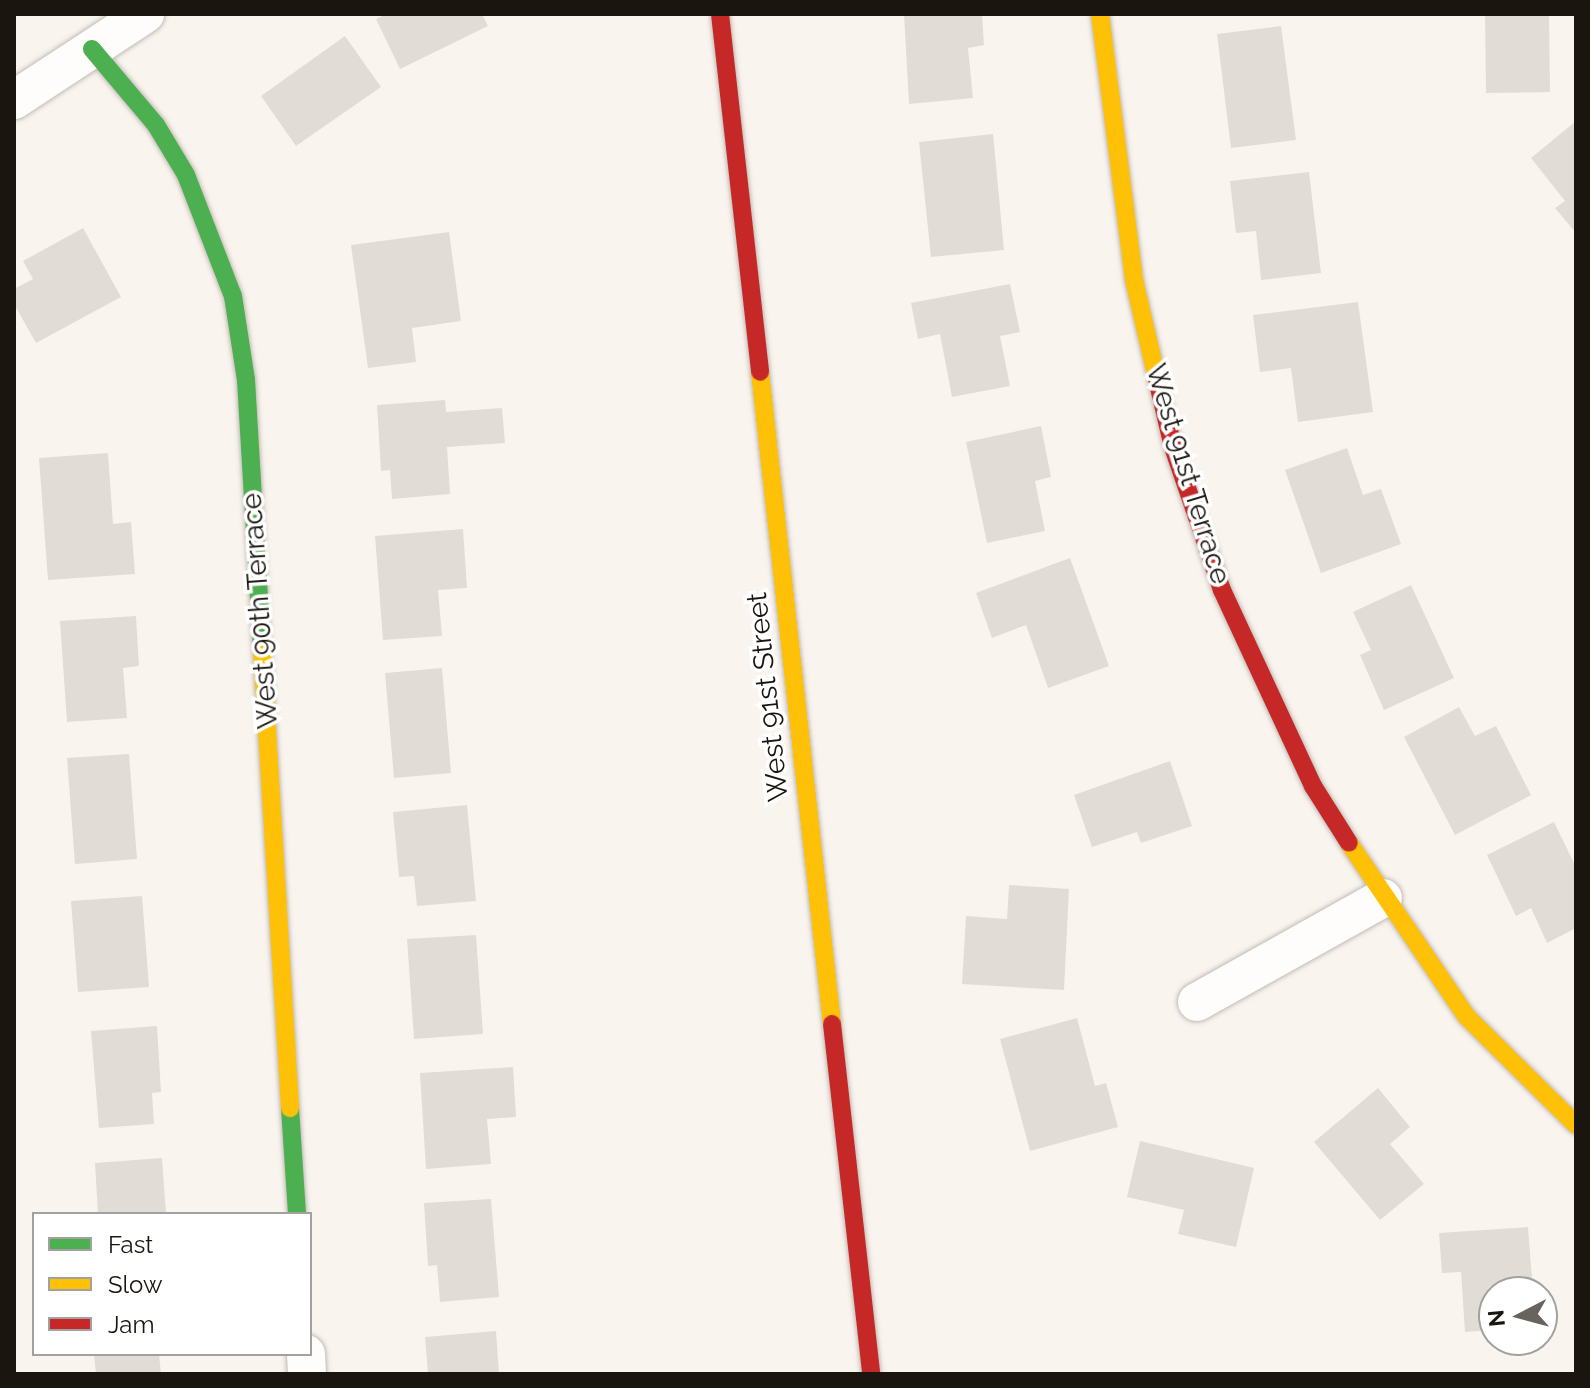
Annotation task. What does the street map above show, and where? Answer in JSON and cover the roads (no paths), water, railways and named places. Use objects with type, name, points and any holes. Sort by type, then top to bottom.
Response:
[{"type":"street","points":[[14,100],[145,14]]},
{"type":"street","name":"West 91st Street","points":[[720,14],[871,1374]]},
{"type":"street","name":"West 91st Terrace","points":[[1100,14],[1134,280],[1173,447],[1222,590],[1291,744],[1383,898],[1467,1017],[1576,1125]]},
{"type":"street","name":"West 90th Terrace","points":[[92,49],[156,125],[186,175],[233,296],[246,380],[297,1212]]},
{"type":"street","points":[[1197,1002],[1383,898]]}]
